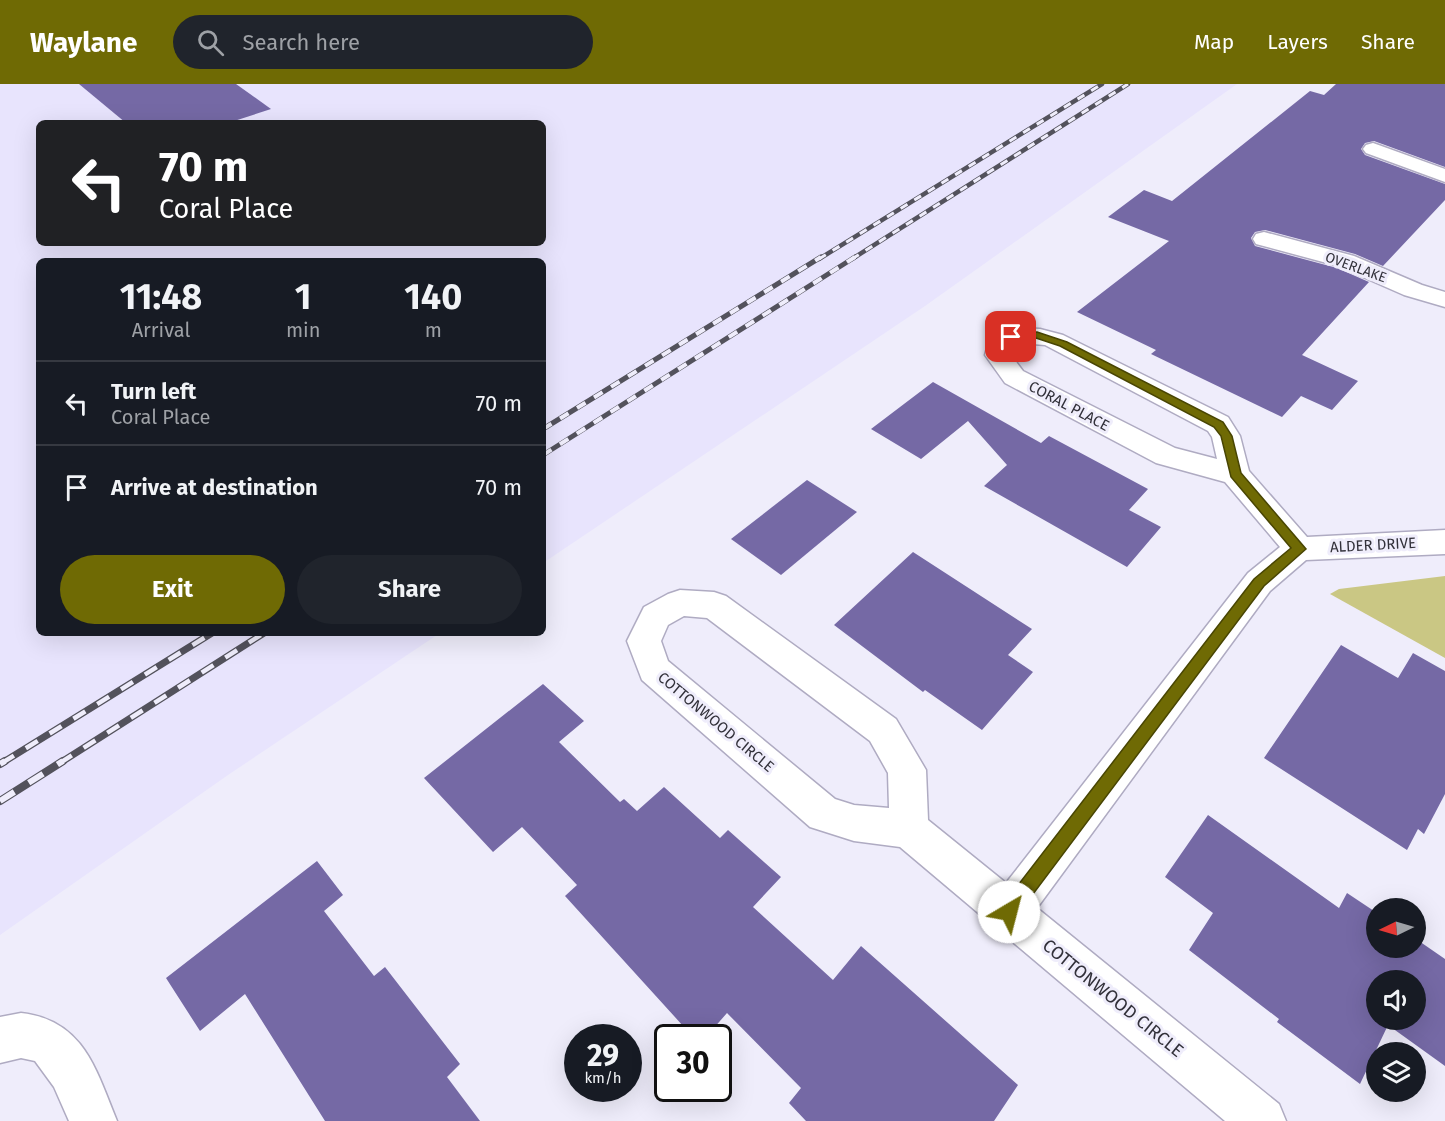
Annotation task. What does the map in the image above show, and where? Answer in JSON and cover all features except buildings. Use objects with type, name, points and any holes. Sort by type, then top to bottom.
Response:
[{"type":"street","points":[[1373,149],[1445,176]]},
{"type":"street","name":"OVERLAKE","points":[[1264,239],[1346,261],[1413,290],[1445,300]]},
{"type":"street","name":"CORAL PLACE","points":[[1235,474],[1166,456],[1014,377],[1000,361],[998,350],[1000,344],[1011,337],[1024,335],[1037,335],[1054,340],[1218,424],[1226,436],[1235,474],[1299,549]]},
{"type":"street","name":"ALDER DRIVE","points":[[1299,549],[1445,542]]},
{"type":"street","points":[[1009,912],[1259,582],[1299,549]]},
{"type":"street","name":"COTTONWOOD CIRCLE","points":[[909,829],[906,770],[883,730],[714,605],[680,603],[656,616],[644,641],[654,670],[824,814],[854,823],[909,829],[1262,1121]]},
{"type":"street","points":[[0,1040],[13,1035],[33,1035],[58,1049],[93,1121]]},
{"type":"shaded area","points":[[0,84],[1237,84],[925,306],[546,561],[546,258],[36,258],[36,636],[436,636],[228,775],[0,935]]},
{"type":"shaded area","points":[[1445,576],[1445,658],[1330,594],[1339,589]]},
{"type":"railway","points":[[819,259],[1102,84]]},
{"type":"railway","points":[[852,259],[1128,84]]},
{"type":"railway","points":[[546,427],[821,257]]},
{"type":"railway","points":[[546,453],[855,257]]},
{"type":"railway","points":[[2,763],[207,636]]},
{"type":"railway","points":[[60,763],[259,636]]},
{"type":"railway","points":[[0,764],[5,761]]},
{"type":"railway","points":[[0,801],[63,761]]},
{"type":"route","points":[[1009,912],[1259,582],[1299,549],[1235,474],[1226,436],[1218,424],[1064,344],[1037,335],[1011,337]]}]
